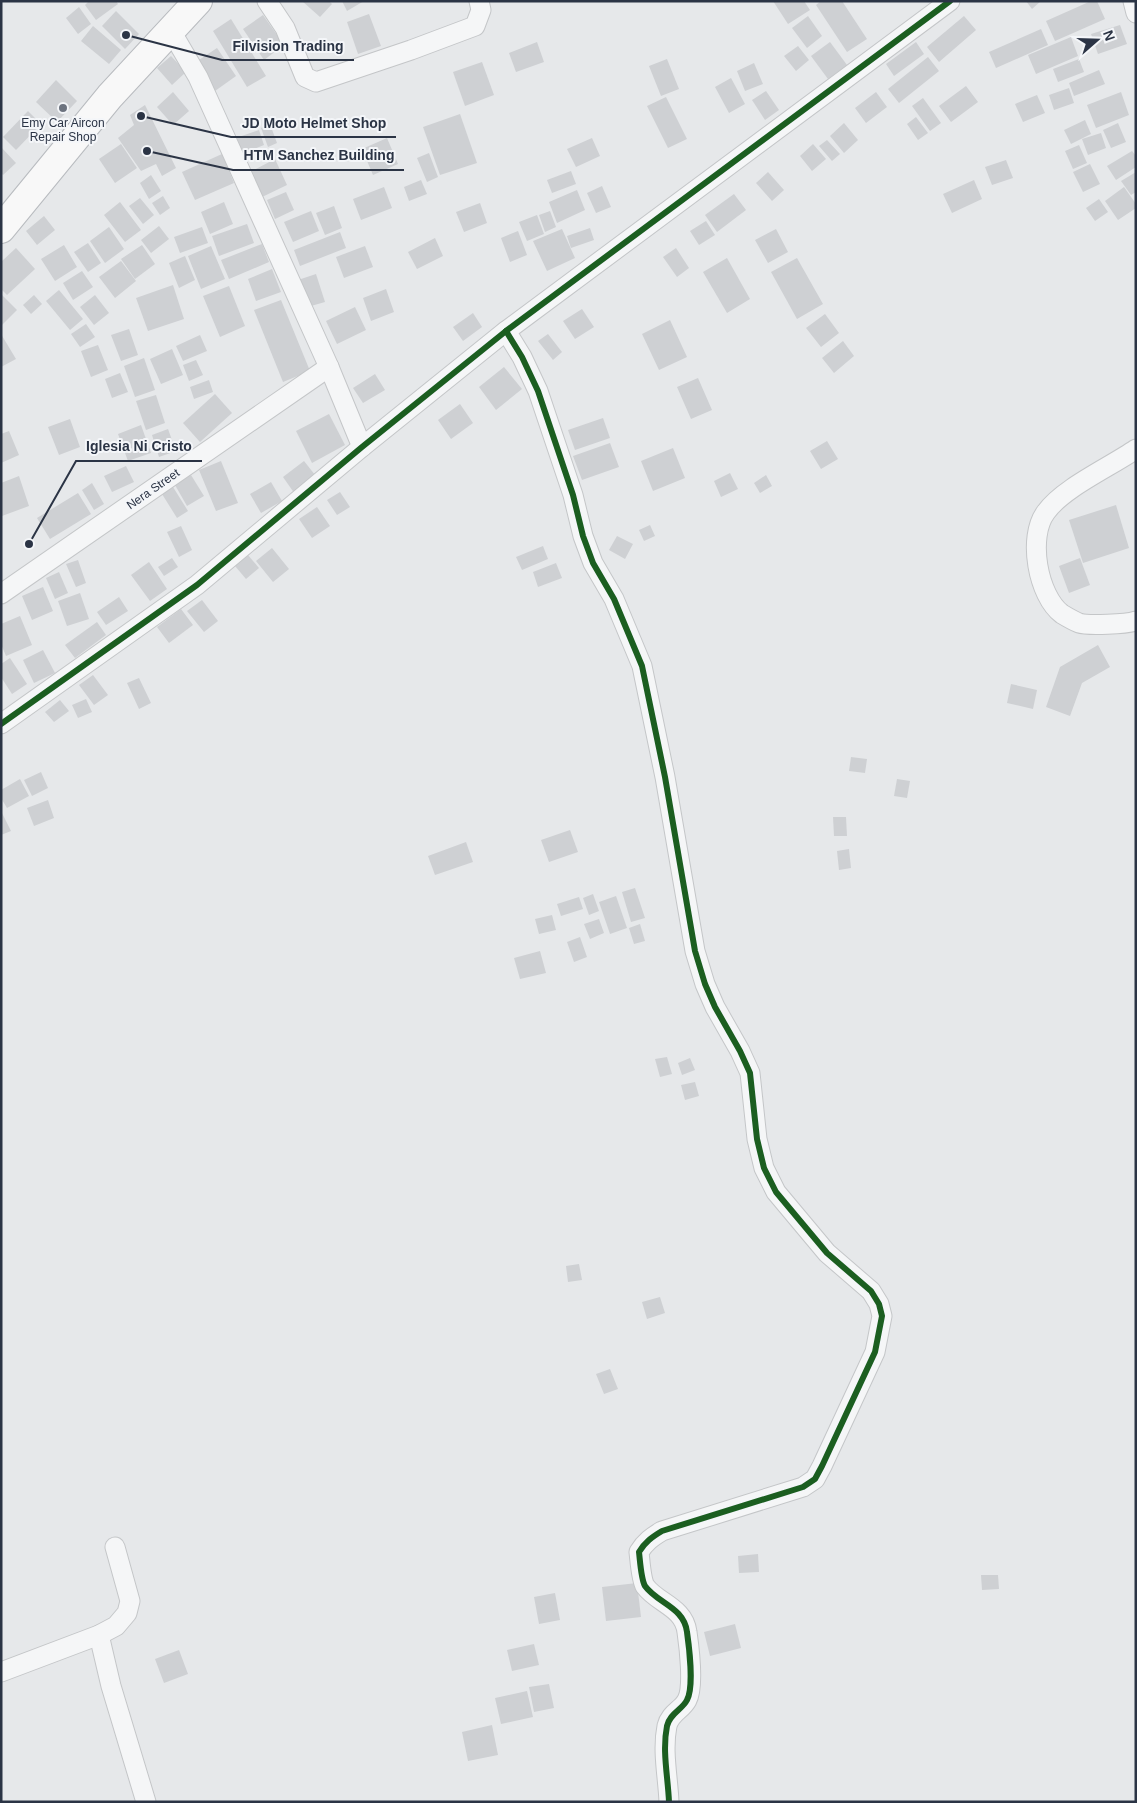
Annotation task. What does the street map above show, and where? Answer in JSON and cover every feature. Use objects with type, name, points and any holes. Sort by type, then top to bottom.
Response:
[{"type":"highway","points":[[1,229],[110,96],[198,1]]},
{"type":"street","points":[[267,1],[285,28],[305,77],[316,82],[475,26],[481,10],[479,1]]},
{"type":"street","points":[[1,724],[197,584],[506,331],[950,1]]},
{"type":"street","points":[[1133,1],[1136,13]]},
{"type":"street","points":[[171,31],[198,77],[362,447]]},
{"type":"street","points":[[506,331],[522,357],[538,391],[573,495],[583,536],[593,563],[614,599],[642,666],[665,776],[695,951],[705,984],[715,1007],[740,1050],[750,1073],[757,1139],[764,1168],[776,1192],[827,1253],[871,1291],[879,1304],[882,1316],[875,1352],[815,1479],[804,1487],[662,1531],[644,1544],[639,1552],[644,1584],[656,1597],[668,1603],[680,1614],[687,1629],[691,1672],[690,1693],[687,1701],[672,1715],[667,1724],[665,1746],[669,1802]]},
{"type":"street","name":"Nera Street","points":[[1,594],[328,367]]},
{"type":"street","points":[[1136,449],[1064,493],[1045,513],[1037,536],[1037,560],[1044,591],[1061,613],[1080,623],[1113,624],[1136,621]]},
{"type":"street","points":[[1,1672],[99,1635],[116,1626],[127,1613],[130,1601],[115,1547]]},
{"type":"street","points":[[99,1635],[146,1802]]},
{"type":"building","points":[[89,1],[116,1],[118,4],[96,20],[85,5]]},
{"type":"building","points":[[302,1],[329,1],[332,4],[320,17]]},
{"type":"building","points":[[342,1],[364,1],[347,11]]},
{"type":"building","points":[[773,1],[804,1],[810,10],[788,24]]},
{"type":"building","points":[[821,1],[842,1],[867,39],[847,52],[816,5]]},
{"type":"building","points":[[1026,1],[1041,1],[1032,9]]},
{"type":"building","points":[[1091,1],[1097,1],[1105,19],[1055,41],[1046,21]]},
{"type":"building","points":[[79,7],[91,24],[78,34],[66,18]]},
{"type":"building","points":[[116,11],[139,34],[125,49],[102,26]]},
{"type":"building","points":[[369,14],[381,46],[358,54],[347,22]]},
{"type":"building","points":[[263,15],[284,45],[264,60],[243,29]]},
{"type":"building","points":[[808,16],[822,36],[807,48],[792,28]]},
{"type":"building","points":[[964,16],[976,30],[939,62],[927,47]]},
{"type":"building","points":[[231,19],[266,76],[247,87],[213,31]]},
{"type":"building","points":[[1120,25],[1127,44],[1098,54],[1091,34]]},
{"type":"building","points":[[93,26],[121,50],[109,64],[81,41]]},
{"type":"building","points":[[1041,29],[1048,45],[996,68],[989,52]]},
{"type":"building","points":[[1071,37],[1078,56],[1036,74],[1028,55]]},
{"type":"building","points":[[537,42],[544,62],[516,72],[509,53]]},
{"type":"building","points":[[830,42],[847,65],[828,79],[811,56]]},
{"type":"building","points":[[916,42],[924,54],[894,76],[886,64]]},
{"type":"building","points":[[798,46],[809,60],[796,71],[784,56]]},
{"type":"building","points":[[217,48],[236,76],[215,91],[196,62]]},
{"type":"building","points":[[171,56],[186,72],[172,85],[157,68]]},
{"type":"building","points":[[928,57],[939,71],[899,103],[888,89]]},
{"type":"building","points":[[667,59],[679,89],[661,96],[649,66]]},
{"type":"building","points":[[1079,59],[1084,72],[1058,82],[1053,69]]},
{"type":"building","points":[[482,62],[494,95],[465,106],[453,72]]},
{"type":"building","points":[[754,63],[763,84],[745,91],[737,71]]},
{"type":"building","points":[[1099,70],[1105,84],[1074,96],[1069,83]]},
{"type":"building","points":[[731,78],[745,104],[729,113],[715,87]]},
{"type":"building","points":[[56,80],[77,101],[57,122],[36,102]]},
{"type":"building","points":[[966,86],[978,102],[951,122],[939,106]]},
{"type":"building","points":[[1069,88],[1074,103],[1054,110],[1049,95]]},
{"type":"building","points":[[766,91],[779,110],[765,120],[752,100]]},
{"type":"building","points":[[173,92],[189,111],[173,125],[157,107]]},
{"type":"building","points":[[876,92],[887,107],[866,123],[855,108]]},
{"type":"building","points":[[1121,92],[1129,115],[1096,128],[1087,105]]},
{"type":"building","points":[[1037,95],[1045,113],[1023,122],[1015,104]]},
{"type":"building","points":[[666,97],[687,139],[668,148],[647,106]]},
{"type":"building","points":[[923,98],[941,123],[930,131],[912,106]]},
{"type":"building","points":[[145,105],[176,168],[162,176],[156,164],[141,171],[118,138],[134,125],[130,115]]},
{"type":"building","points":[[28,111],[41,124],[16,150],[3,137]]},
{"type":"building","points":[[460,114],[477,163],[440,175],[423,127]]},
{"type":"building","points":[[916,117],[928,133],[918,140],[907,124]]},
{"type":"building","points":[[1085,120],[1091,134],[1071,144],[1064,130]]},
{"type":"building","points":[[844,123],[858,140],[844,153],[830,136]]},
{"type":"building","points":[[1118,123],[1126,142],[1111,148],[1103,130]]},
{"type":"building","points":[[270,124],[277,143],[268,147],[261,128]]},
{"type":"building","points":[[259,130],[264,145],[239,155],[233,139]]},
{"type":"building","points":[[1101,133],[1106,148],[1088,155],[1082,139]]},
{"type":"building","points":[[387,138],[398,164],[373,175],[362,149]]},
{"type":"building","points":[[592,138],[600,156],[576,167],[567,149]]},
{"type":"building","points":[[827,140],[840,154],[832,161],[819,146]]},
{"type":"building","points":[[121,144],[137,168],[115,183],[99,159]]},
{"type":"building","points":[[813,144],[826,159],[812,171],[800,156]]},
{"type":"building","points":[[1079,145],[1087,163],[1073,169],[1065,151]]},
{"type":"building","points":[[1,147],[16,163],[3,175],[1,173]]},
{"type":"building","points":[[1132,151],[1136,156],[1136,167],[1116,180],[1107,166]]},
{"type":"building","points":[[429,153],[438,177],[427,182],[417,158]]},
{"type":"building","points":[[222,154],[234,183],[195,200],[182,172]]},
{"type":"building","points":[[275,159],[287,185],[260,198],[248,173]]},
{"type":"building","points":[[1006,160],[1013,178],[992,185],[985,167]]},
{"type":"building","points":[[1090,164],[1100,184],[1083,192],[1073,172]]},
{"type":"building","points":[[571,171],[576,184],[552,193],[547,180]]},
{"type":"building","points":[[768,172],[784,190],[772,201],[756,183]]},
{"type":"building","points":[[1136,172],[1136,192],[1131,195],[1121,181]]},
{"type":"building","points":[[151,175],[161,191],[149,199],[140,183]]},
{"type":"building","points":[[421,180],[427,194],[409,201],[404,187]]},
{"type":"building","points":[[974,180],[982,199],[952,213],[943,194]]},
{"type":"building","points":[[602,186],[611,207],[596,213],[587,193]]},
{"type":"building","points":[[384,187],[392,208],[361,220],[353,199]]},
{"type":"building","points":[[1124,187],[1136,204],[1136,208],[1118,220],[1105,201]]},
{"type":"building","points":[[577,190],[585,210],[557,223],[549,202]]},
{"type":"building","points":[[286,192],[294,210],[275,219],[267,200]]},
{"type":"building","points":[[734,194],[746,210],[717,232],[705,215]]},
{"type":"building","points":[[163,196],[170,208],[160,215],[152,203]]},
{"type":"building","points":[[140,198],[154,215],[143,224],[129,206]]},
{"type":"building","points":[[1099,199],[1108,212],[1095,221],[1086,208]]},
{"type":"building","points":[[120,202],[141,230],[125,242],[104,215]]},
{"type":"building","points":[[224,202],[233,224],[210,234],[201,212]]},
{"type":"building","points":[[480,203],[487,223],[464,232],[456,212]]},
{"type":"building","points":[[334,206],[342,228],[325,235],[316,213]]},
{"type":"building","points":[[311,211],[319,231],[293,242],[284,222]]},
{"type":"building","points":[[550,211],[556,227],[545,232],[539,215]]},
{"type":"building","points":[[537,215],[544,234],[527,241],[519,222]]},
{"type":"building","points":[[44,216],[55,230],[37,245],[26,231]]},
{"type":"building","points":[[706,221],[715,235],[699,245],[690,231]]},
{"type":"building","points":[[247,224],[254,243],[219,256],[212,236]]},
{"type":"building","points":[[159,226],[169,239],[151,253],[141,240]]},
{"type":"building","points":[[109,227],[124,249],[105,263],[90,241]]},
{"type":"building","points":[[202,227],[208,243],[180,253],[174,237]]},
{"type":"building","points":[[590,228],[594,240],[571,248],[567,236]]},
{"type":"building","points":[[562,229],[575,258],[547,271],[533,241]]},
{"type":"building","points":[[776,229],[788,252],[768,263],[755,240]]},
{"type":"building","points":[[518,231],[527,255],[510,262],[501,238]]},
{"type":"building","points":[[340,232],[346,248],[300,266],[294,250]]},
{"type":"building","points":[[435,238],[443,256],[417,269],[408,252]]},
{"type":"building","points":[[88,243],[101,263],[88,272],[74,252]]},
{"type":"building","points":[[262,244],[269,262],[229,279],[221,260]]},
{"type":"building","points":[[64,245],[77,267],[55,281],[41,259]]},
{"type":"building","points":[[142,245],[155,264],[135,279],[121,259]]},
{"type":"building","points":[[211,246],[225,279],[201,289],[188,256]]},
{"type":"building","points":[[365,246],[373,267],[344,278],[336,257]]},
{"type":"building","points":[[16,248],[35,269],[7,295],[1,289],[1,262]]},
{"type":"building","points":[[676,248],[689,268],[677,277],[663,257]]},
{"type":"building","points":[[185,256],[195,280],[179,288],[169,263]]},
{"type":"building","points":[[727,258],[750,299],[727,313],[703,272]]},
{"type":"building","points":[[797,258],[823,304],[797,319],[771,272]]},
{"type":"building","points":[[121,261],[136,281],[115,298],[99,277]]},
{"type":"building","points":[[272,269],[281,292],[256,301],[248,279]]},
{"type":"building","points":[[82,271],[93,287],[73,300],[63,283]]},
{"type":"building","points":[[316,274],[325,302],[304,308],[295,281]]},
{"type":"building","points":[[173,285],[184,319],[148,331],[136,298]]},
{"type":"building","points":[[229,286],[245,326],[220,337],[203,296]]},
{"type":"building","points":[[386,289],[394,312],[371,321],[363,298]]},
{"type":"building","points":[[59,290],[83,319],[70,330],[46,301]]},
{"type":"building","points":[[1,294],[17,310],[1,326]]},
{"type":"building","points":[[34,295],[42,304],[31,314],[23,305]]},
{"type":"building","points":[[95,295],[109,313],[94,325],[80,307]]},
{"type":"building","points":[[281,300],[310,371],[283,382],[254,310]]},
{"type":"building","points":[[355,307],[366,330],[337,344],[326,321]]},
{"type":"building","points":[[582,309],[594,327],[575,339],[563,321]]},
{"type":"building","points":[[473,313],[482,327],[463,341],[453,327]]},
{"type":"building","points":[[825,314],[839,333],[821,347],[806,328]]},
{"type":"building","points":[[670,320],[687,357],[659,370],[642,334]]},
{"type":"building","points":[[86,324],[95,337],[80,347],[71,334]]},
{"type":"building","points":[[129,329],[138,355],[121,361],[111,335]]},
{"type":"building","points":[[1,334],[16,359],[1,367]]},
{"type":"building","points":[[548,334],[562,352],[553,360],[538,341]]},
{"type":"building","points":[[200,335],[207,351],[183,361],[176,346]]},
{"type":"building","points":[[843,341],[854,356],[834,373],[822,358]]},
{"type":"building","points":[[98,345],[108,370],[91,377],[81,351]]},
{"type":"building","points":[[172,349],[183,375],[161,384],[150,359]]},
{"type":"building","points":[[144,358],[155,390],[135,397],[124,366]]},
{"type":"building","points":[[196,360],[203,375],[189,381],[183,365]]},
{"type":"building","points":[[504,367],[522,389],[496,410],[479,387]]},
{"type":"building","points":[[120,373],[128,392],[112,398],[105,379]]},
{"type":"building","points":[[375,374],[385,390],[363,403],[353,388]]},
{"type":"building","points":[[698,378],[712,410],[691,419],[677,387]]},
{"type":"building","points":[[209,380],[213,392],[194,399],[190,387]]},
{"type":"building","points":[[215,394],[232,413],[200,442],[183,423]]},
{"type":"building","points":[[156,395],[165,423],[146,430],[136,401]]},
{"type":"building","points":[[460,404],[473,423],[451,439],[438,420]]},
{"type":"building","points":[[329,414],[345,445],[312,463],[296,431]]},
{"type":"building","points":[[603,418],[610,438],[575,450],[568,430]]},
{"type":"building","points":[[70,419],[80,447],[59,455],[48,427]]},
{"type":"building","points":[[141,425],[151,453],[128,461],[118,434]]},
{"type":"building","points":[[168,429],[176,451],[159,457],[152,435]]},
{"type":"building","points":[[9,431],[19,455],[1,463],[1,434]]},
{"type":"building","points":[[827,441],[838,459],[821,469],[810,451]]},
{"type":"building","points":[[610,443],[619,467],[582,480],[573,456]]},
{"type":"building","points":[[673,448],[685,478],[653,491],[641,461]]},
{"type":"building","points":[[221,461],[238,503],[216,511],[199,470]]},
{"type":"building","points":[[304,461],[319,480],[297,497],[283,477]]},
{"type":"building","points":[[126,466],[134,482],[112,492],[104,476]]},
{"type":"building","points":[[730,473],[738,489],[721,497],[714,481]]},
{"type":"building","points":[[191,475],[204,496],[187,506],[175,485]]},
{"type":"building","points":[[766,475],[772,486],[760,493],[754,483]]},
{"type":"building","points":[[19,476],[29,506],[2,516],[1,483]]},
{"type":"building","points":[[271,482],[282,501],[261,513],[250,494]]},
{"type":"building","points":[[92,483],[104,504],[94,510],[82,490]]},
{"type":"building","points":[[173,487],[188,511],[177,518],[162,494]]},
{"type":"building","points":[[340,492],[350,507],[337,515],[327,500]]},
{"type":"building","points":[[78,493],[91,514],[50,539],[37,518]]},
{"type":"building","points":[[1116,505],[1129,548],[1083,563],[1069,520]]},
{"type":"building","points":[[317,507],[330,526],[312,538],[299,519]]},
{"type":"building","points":[[650,525],[655,536],[644,541],[639,530]]},
{"type":"building","points":[[181,526],[192,550],[179,557],[167,532]]},
{"type":"building","points":[[617,536],[633,544],[625,559],[609,550]]},
{"type":"building","points":[[543,546],[548,559],[522,570],[516,557]]},
{"type":"building","points":[[272,548],[289,569],[273,582],[256,561]]},
{"type":"building","points":[[248,555],[259,568],[246,579],[235,566]]},
{"type":"building","points":[[172,558],[178,567],[164,576],[158,567]]},
{"type":"building","points":[[1080,558],[1090,585],[1069,593],[1059,566]]},
{"type":"building","points":[[78,560],[86,583],[76,587],[66,564]]},
{"type":"building","points":[[149,562],[167,589],[150,601],[131,575]]},
{"type":"building","points":[[556,563],[562,578],[538,587],[533,572]]},
{"type":"building","points":[[59,572],[68,593],[55,599],[46,578]]},
{"type":"building","points":[[43,587],[53,611],[32,620],[22,596]]},
{"type":"building","points":[[80,593],[89,619],[67,626],[58,601]]},
{"type":"building","points":[[119,597],[128,611],[106,625],[97,612]]},
{"type":"building","points":[[202,600],[218,621],[204,632],[187,611]]},
{"type":"building","points":[[181,609],[193,625],[169,643],[157,627]]},
{"type":"building","points":[[20,616],[32,645],[6,656],[1,644],[1,624]]},
{"type":"building","points":[[97,622],[106,635],[75,658],[65,645]]},
{"type":"building","points":[[1098,645],[1110,667],[1082,683],[1070,716],[1046,707],[1060,667]]},
{"type":"building","points":[[43,650],[55,673],[34,683],[23,660]]},
{"type":"building","points":[[10,658],[27,684],[12,694],[1,677],[1,664]]},
{"type":"building","points":[[93,675],[108,695],[94,705],[79,685]]},
{"type":"building","points":[[139,678],[151,703],[139,709],[127,683]]},
{"type":"building","points":[[1011,684],[1037,690],[1033,709],[1007,703]]},
{"type":"building","points":[[86,699],[92,712],[78,718],[72,705]]},
{"type":"building","points":[[60,700],[69,711],[54,722],[45,712]]},
{"type":"building","points":[[851,757],[867,759],[865,773],[849,771]]},
{"type":"building","points":[[41,772],[48,788],[32,796],[24,780]]},
{"type":"building","points":[[20,779],[29,796],[7,808],[1,798],[1,790]]},
{"type":"building","points":[[897,779],[910,781],[907,798],[894,796]]},
{"type":"building","points":[[48,800],[54,818],[34,826],[27,808]]},
{"type":"building","points":[[1,811],[11,831],[1,835]]},
{"type":"building","points":[[833,817],[846,817],[847,836],[834,836]]},
{"type":"building","points":[[570,830],[578,852],[549,862],[541,840]]},
{"type":"building","points":[[466,842],[473,862],[435,875],[428,856]]},
{"type":"building","points":[[849,849],[851,868],[839,870],[837,851]]},
{"type":"building","points":[[635,888],[645,918],[631,922],[622,892]]},
{"type":"building","points":[[593,894],[599,911],[589,915],[583,898]]},
{"type":"building","points":[[616,896],[627,928],[610,934],[599,902]]},
{"type":"building","points":[[579,897],[583,909],[561,916],[557,904]]},
{"type":"building","points":[[552,915],[556,930],[539,934],[535,919]]},
{"type":"building","points":[[599,919],[604,933],[590,939],[584,924]]},
{"type":"building","points":[[640,924],[645,941],[634,944],[629,928]]},
{"type":"building","points":[[580,937],[587,957],[574,962],[567,942]]},
{"type":"building","points":[[540,951],[546,973],[520,979],[514,958]]},
{"type":"building","points":[[667,1057],[672,1074],[660,1077],[655,1059]]},
{"type":"building","points":[[690,1058],[695,1070],[682,1075],[678,1063]]},
{"type":"building","points":[[695,1082],[699,1096],[685,1100],[681,1085]]},
{"type":"building","points":[[579,1264],[582,1280],[568,1282],[566,1266]]},
{"type":"building","points":[[660,1297],[665,1313],[647,1319],[642,1302]]},
{"type":"building","points":[[610,1369],[618,1389],[604,1394],[596,1374]]},
{"type":"building","points":[[758,1554],[759,1572],[739,1573],[738,1556]]},
{"type":"building","points":[[981,1575],[998,1575],[999,1589],[982,1590]]},
{"type":"building","points":[[637,1583],[641,1617],[606,1621],[602,1587]]},
{"type":"building","points":[[555,1593],[560,1620],[539,1624],[534,1597]]},
{"type":"building","points":[[735,1624],[741,1648],[710,1656],[704,1632]]},
{"type":"building","points":[[534,1644],[539,1665],[512,1671],[507,1650]]},
{"type":"building","points":[[179,1650],[188,1674],[164,1683],[155,1659]]},
{"type":"building","points":[[549,1684],[554,1708],[534,1712],[529,1687]]},
{"type":"building","points":[[527,1691],[533,1717],[501,1724],[495,1698]]},
{"type":"building","points":[[492,1725],[498,1755],[468,1761],[462,1732]]},
{"type":"cycle path","points":[[1,724],[197,585],[362,447],[506,331],[950,1]]},
{"type":"cycle path","points":[[506,331],[522,357],[538,391],[573,495],[583,536],[593,563],[614,599],[642,666],[665,777],[695,951],[705,984],[715,1007],[750,1073],[757,1139],[764,1168],[776,1192],[827,1253],[871,1291],[879,1304],[882,1316],[875,1352],[815,1479],[803,1487],[662,1531],[649,1540],[639,1552],[645,1586],[681,1617],[685,1624],[688,1638],[691,1676],[689,1694],[685,1703],[673,1715],[667,1726],[665,1754],[669,1802]]},
{"type":"place","name":"Filvision Trading","points":[[126,35]]},
{"type":"place","name":"Emy Car Aircon Repair Shop","points":[[63,108]]},
{"type":"place","name":"JD Moto Helmet Shop","points":[[141,116]]},
{"type":"place","name":"HTM Sanchez Building","points":[[147,151]]},
{"type":"place","name":"Iglesia Ni Cristo","points":[[29,544]]}]
